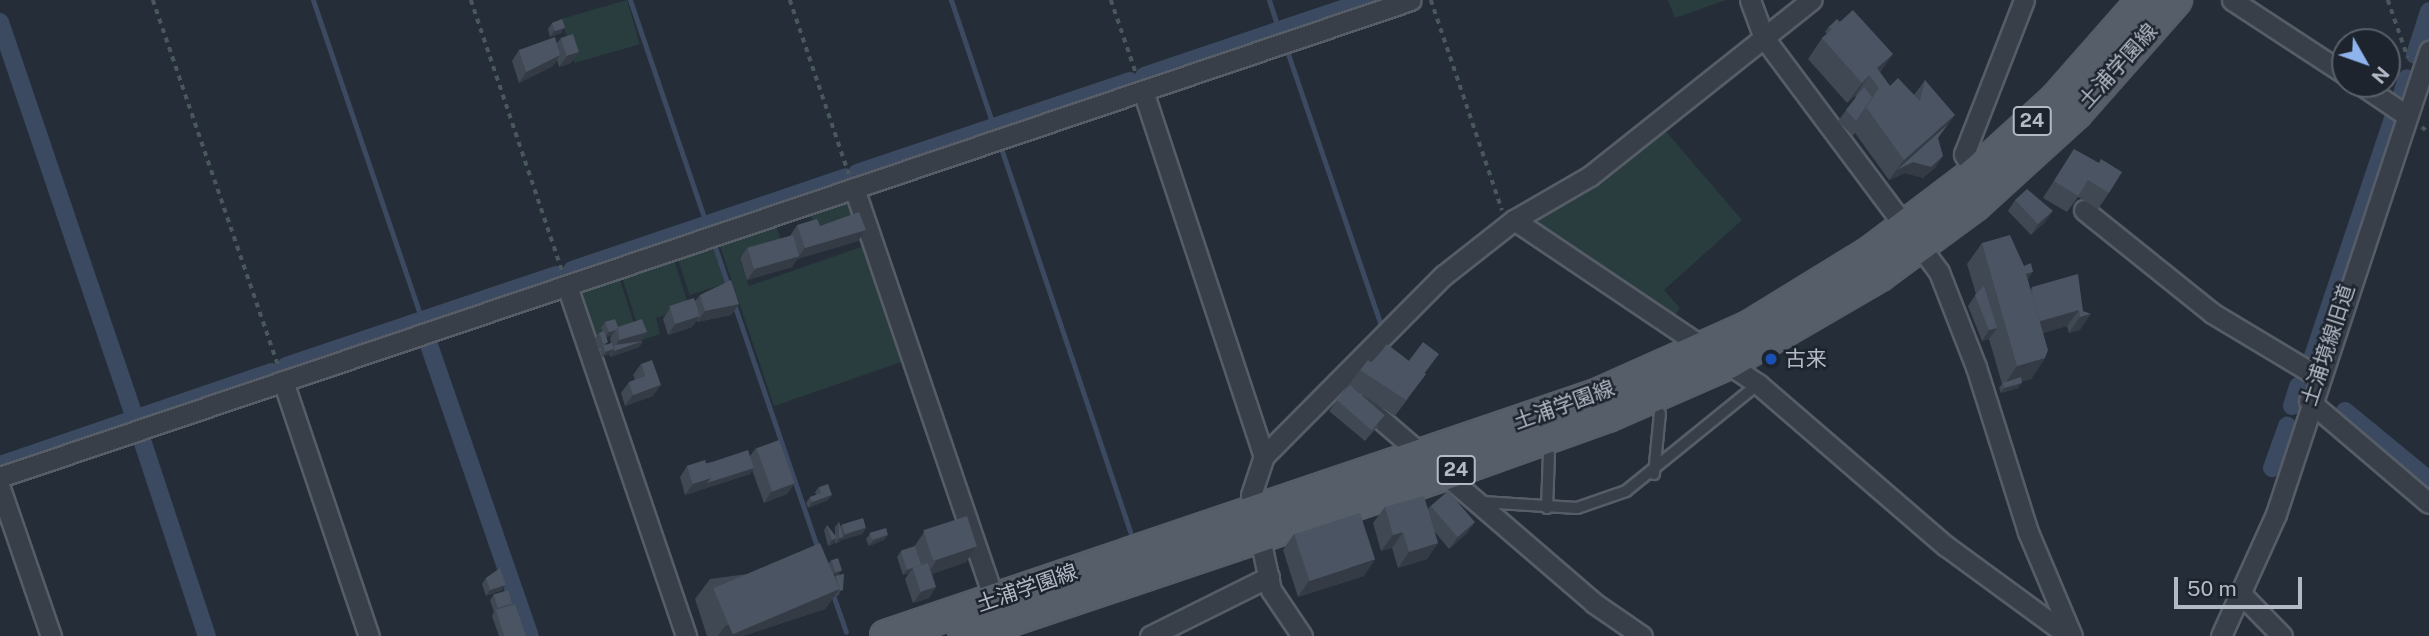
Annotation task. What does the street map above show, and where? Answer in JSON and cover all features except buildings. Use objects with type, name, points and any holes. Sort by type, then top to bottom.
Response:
[{"type":"main road","name":"土浦学園線","points":[[1915,236],[1975,173],[2057,98],[2143,0]]},
{"type":"main road","name":"土浦学園線","points":[[1259,523],[1443,475],[1608,416],[1717,355],[1791,303],[1915,236],[2051,139],[2176,0]]},
{"type":"main road","name":"土浦学園線","points":[[964,636],[1259,523],[1421,455],[1717,355]]},
{"type":"main road","name":"土浦学園線","points":[[886,636],[1000,620]]},
{"type":"street","points":[[0,477],[1411,0]]},
{"type":"street","points":[[1750,0],[1763,38],[1915,236],[1954,302],[2028,532],[2070,636]]},
{"type":"street","points":[[1302,636],[1269,577],[1253,477],[1264,456],[1444,275],[1514,219],[1590,176],[1811,0]]},
{"type":"street","points":[[1975,173],[1964,154],[2024,0]]},
{"type":"street","points":[[2232,0],[2331,66]]},
{"type":"street","name":"土浦境線旧道","points":[[2221,636],[2276,514],[2309,401],[2429,51]]},
{"type":"street","points":[[1143,91],[1264,456]]},
{"type":"street","points":[[2381,98],[2406,115]]},
{"type":"street","points":[[854,188],[1000,620]]},
{"type":"street","points":[[2084,210],[2212,313],[2318,376]]},
{"type":"street","points":[[1514,219],[1758,384],[1947,546],[2070,636]]},
{"type":"street","points":[[567,286],[687,636]]},
{"type":"street","points":[[283,381],[369,636]]},
{"type":"street","points":[[1338,382],[1474,501],[1642,636]]},
{"type":"street","points":[[2309,401],[2429,503]]},
{"type":"street","points":[[0,488],[51,636]]},
{"type":"street","points":[[1150,636],[1269,577]]},
{"type":"street","points":[[2240,593],[2282,636]]},
{"type":"lane","points":[[1474,501],[1547,508],[1598,503],[1654,474],[1758,384]]},
{"type":"lane","points":[[1654,474],[1660,413]]},
{"type":"lane","points":[[1547,508],[1549,454]]},
{"type":"path","points":[[153,0],[283,381]]},
{"type":"path","points":[[471,0],[567,286]]},
{"type":"path","points":[[790,0],[854,188]]},
{"type":"path","points":[[1111,0],[1143,91]]},
{"type":"path","points":[[1431,0],[1503,213],[1514,219]]},
{"type":"path","points":[[2388,0],[2409,61],[2421,76]]},
{"type":"shaded area","points":[[627,0],[640,44],[574,63],[562,19]]},
{"type":"shaded area","points":[[1668,0],[1726,0],[1675,18]]},
{"type":"shaded area","points":[[1663,128],[1742,220],[1664,290],[1680,308],[1675,316],[1533,220]]},
{"type":"shaded area","points":[[853,200],[907,360],[774,406],[719,243],[776,225],[782,243],[739,257],[749,286],[861,247],[851,216],[815,228],[810,214]]},
{"type":"shaded area","points":[[714,247],[726,283],[690,295],[678,259]]},
{"type":"shaded area","points":[[674,260],[689,307],[656,318],[660,334],[642,340],[622,277]]},
{"type":"shaded area","points":[[619,277],[634,324],[592,337],[577,291]]},
{"type":"waterway","points":[[313,0],[422,320]]},
{"type":"waterway","points":[[630,0],[707,226]]},
{"type":"waterway","points":[[951,0],[994,128]]},
{"type":"waterway","points":[[1269,0],[1279,31]]},
{"type":"waterway","points":[[1144,76],[1369,0]]},
{"type":"waterway","points":[[2415,55],[2429,11]]},
{"type":"waterway","points":[[0,22],[135,418]]},
{"type":"waterway","points":[[1287,51],[1381,325]]},
{"type":"waterway","points":[[2399,103],[2407,78]]},
{"type":"waterway","points":[[857,173],[1130,81]]},
{"type":"waterway","points":[[2311,362],[2393,119]]},
{"type":"waterway","points":[[1001,148],[1130,532]]},
{"type":"waterway","points":[[572,270],[846,177]]},
{"type":"waterway","points":[[714,244],[729,288]]},
{"type":"waterway","points":[[286,366],[556,275]]},
{"type":"waterway","points":[[734,304],[818,550]]},
{"type":"waterway","points":[[429,345],[530,636]]},
{"type":"waterway","points":[[0,465],[271,372]]},
{"type":"waterway","points":[[2292,406],[2298,386]]},
{"type":"waterway","points":[[2345,411],[2429,480]]},
{"type":"waterway","points":[[2272,468],[2287,426]]},
{"type":"waterway","points":[[141,437],[207,636]]},
{"type":"waterway","points":[[832,592],[846,632]]},
{"type":"place","name":"古来","points":[[1771,359]]}]
